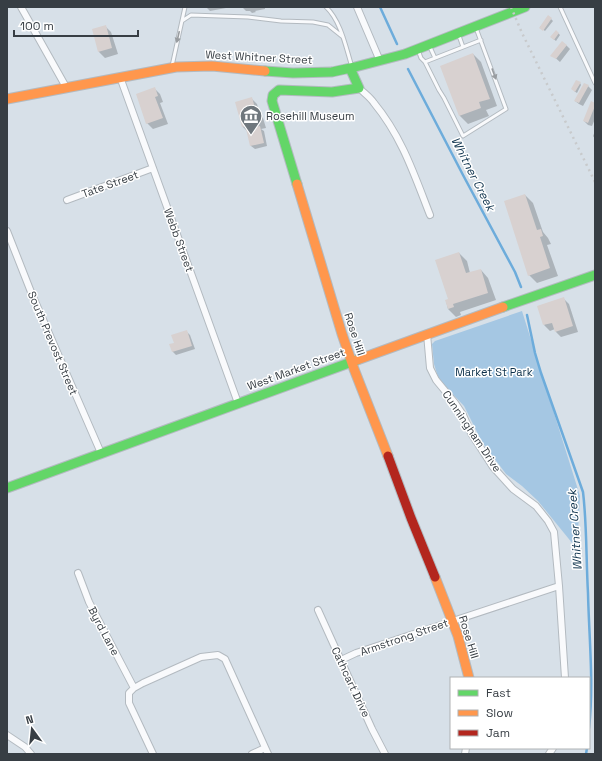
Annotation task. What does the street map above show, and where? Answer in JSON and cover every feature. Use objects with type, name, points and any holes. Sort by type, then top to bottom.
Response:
[{"type":"street","points":[[21,7],[66,87]]},
{"type":"street","points":[[357,7],[380,61]]},
{"type":"street","name":"West Whitner Street","points":[[7,99],[171,68],[212,66],[293,73],[332,72],[380,61],[417,49],[476,26],[507,10],[526,7]]},
{"type":"street","points":[[351,68],[358,88],[374,102],[397,136],[410,163],[430,215]]},
{"type":"street","name":"Webb Street","points":[[120,77],[238,403]]},
{"type":"street","name":"Rose Hill","points":[[358,88],[332,92],[279,90],[273,95],[272,101],[351,362],[458,636],[469,677]]},
{"type":"street","name":"Tate Street","points":[[67,200],[153,168]]},
{"type":"street","name":"South Prevost Street","points":[[7,231],[31,292],[101,453]]},
{"type":"street","name":"West Market Street","points":[[7,488],[427,334],[595,275]]},
{"type":"street","name":"Cunningham Drive","points":[[427,334],[430,368],[436,380],[455,403],[493,467],[513,489],[536,506],[548,521],[554,532],[565,677]]},
{"type":"street","name":"Byrd Lane","points":[[78,573],[89,602],[134,688]]},
{"type":"street","name":"Armstrong Street","points":[[340,660],[356,653],[452,620],[558,586]]},
{"type":"street","name":"Cathcart Drive","points":[[318,610],[372,729],[385,754]]},
{"type":"street","points":[[153,754],[129,703],[129,693],[134,688],[201,657],[218,655],[224,659],[268,754]]},
{"type":"street","points":[[7,736],[25,747],[31,754]]},
{"type":"street","points":[[252,754],[265,748]]},
{"type":"lane","points":[[171,68],[185,7]]},
{"type":"lane","points":[[326,7],[331,12],[343,37],[351,68]]},
{"type":"lane","points":[[560,7],[595,83]]},
{"type":"lane","points":[[182,21],[191,15],[248,17],[281,21],[313,22],[328,25],[343,37]]},
{"type":"lane","points":[[417,49],[421,58],[426,62],[463,136],[506,109],[476,26]]},
{"type":"lane","points":[[458,33],[464,47]]},
{"type":"lane","points":[[426,62],[481,40]]},
{"type":"lane","points":[[429,44],[435,58]]},
{"type":"green space","name":"Market St Park","points":[[522,311],[580,496],[577,549],[538,501],[506,474],[482,442],[464,406],[438,377],[434,364],[432,344],[435,341]]},
{"type":"building","points":[[548,15],[552,18],[543,31],[539,28]]},
{"type":"building","points":[[106,25],[112,48],[98,52],[92,29]]},
{"type":"building","points":[[556,30],[559,33],[554,40],[550,37]]},
{"type":"building","points":[[562,41],[567,45],[556,59],[550,56]]},
{"type":"building","points":[[473,53],[490,99],[479,102],[481,108],[459,116],[440,66]]},
{"type":"building","points":[[576,80],[581,82],[575,92],[571,89]]},
{"type":"building","points":[[584,83],[589,85],[579,103],[574,101]]},
{"type":"building","points":[[155,87],[158,96],[155,97],[163,118],[146,124],[136,94]]},
{"type":"building","points":[[252,97],[256,112],[258,111],[261,122],[242,127],[235,102]]},
{"type":"building","points":[[591,101],[595,103],[595,106],[588,123],[583,121]]},
{"type":"building","points":[[260,126],[264,143],[250,146],[246,129]]},
{"type":"building","points":[[525,194],[537,230],[541,229],[543,236],[540,237],[550,268],[528,276],[504,201]]},
{"type":"building","points":[[459,252],[466,273],[481,269],[488,293],[453,304],[454,307],[448,309],[445,300],[448,299],[435,260]]},
{"type":"building","points":[[564,297],[573,326],[555,332],[552,323],[543,325],[537,306]]},
{"type":"building","points":[[187,330],[192,346],[172,352],[169,344],[174,343],[171,335]]},
{"type":"waterway","name":"Whitner Creek","points":[[380,7],[397,44]]},
{"type":"waterway","name":"Whitner Creek","points":[[408,69],[515,272],[521,287]]},
{"type":"waterway","name":"Whitner Creek","points":[[527,315],[541,373],[583,492],[586,529],[591,660],[590,711]]},
{"type":"waterway","name":"Whitner Creek","points":[[586,754],[587,749]]},
{"type":"railway","points":[[511,7],[522,33],[595,182]]},
{"type":"traffic: fast","points":[[265,71],[293,73],[332,72],[355,67],[405,54],[525,7]]},
{"type":"traffic: fast","points":[[297,184],[272,101],[273,95],[279,90],[332,92],[359,88],[350,68]]},
{"type":"traffic: fast","points":[[503,307],[595,275]]},
{"type":"traffic: fast","points":[[7,488],[357,360]]},
{"type":"traffic: slow","points":[[7,99],[176,67],[212,66],[265,71]]},
{"type":"traffic: slow","points":[[297,184],[342,334],[388,456]]},
{"type":"traffic: slow","points":[[357,360],[503,307]]},
{"type":"traffic: slow","points":[[435,577],[458,636],[469,677]]},
{"type":"traffic: jam","points":[[388,456],[435,577]]},
{"type":"place","name":"Rosehill Museum","points":[[251,136]]}]
